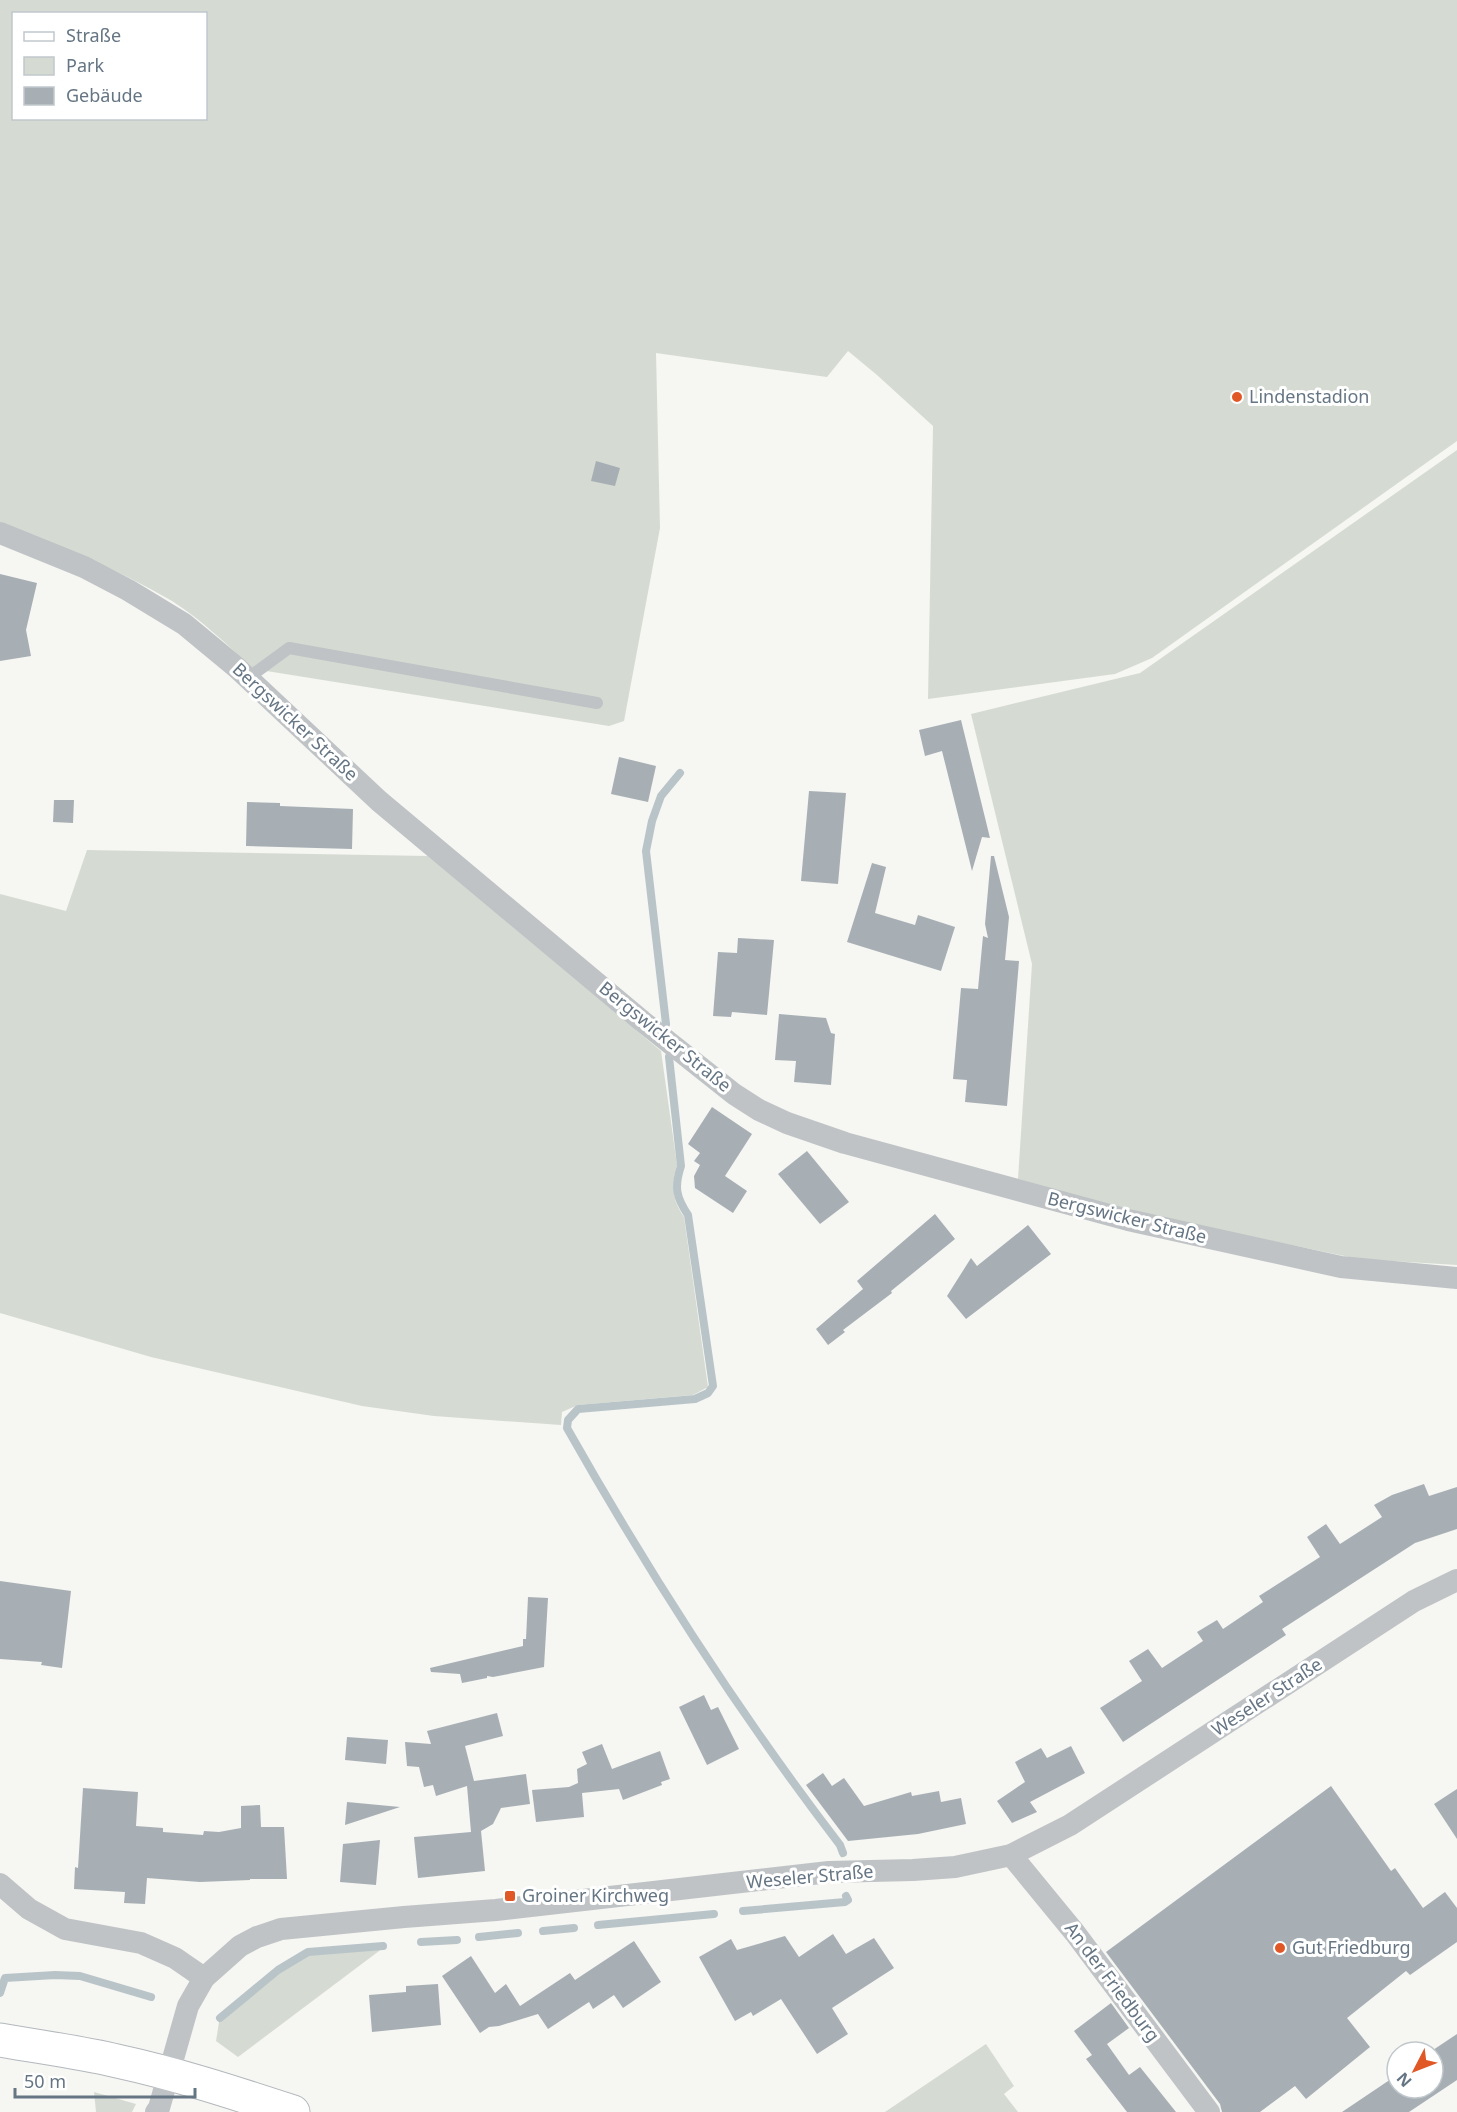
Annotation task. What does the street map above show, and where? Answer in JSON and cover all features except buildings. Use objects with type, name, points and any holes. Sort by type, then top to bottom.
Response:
[{"type":"main road","points":[[0,2040],[115,2060],[170,2073],[293,2112]]},
{"type":"street","name":"Bergswicker Straße","points":[[0,533],[84,567],[128,590],[184,624],[248,678],[379,801],[642,1021],[734,1094],[759,1110],[787,1124],[845,1143],[1128,1220],[1341,1266],[1457,1278]]},
{"type":"street","name":"Weseler Straße","points":[[170,2073],[188,2006],[204,1978],[240,1946],[257,1937],[281,1929],[496,1910],[829,1872],[913,1870],[955,1866],[1011,1855],[1070,1825],[1414,1601],[1457,1581]]},
{"type":"street","name":"An der Friedburg","points":[[1011,1855],[1076,1933],[1209,2112]]},
{"type":"street","points":[[0,1884],[29,1909],[65,1929],[141,1943],[175,1958],[204,1978]]},
{"type":"street","points":[[156,2112],[170,2073]]},
{"type":"lane","points":[[248,678],[289,648],[597,703]]},
{"type":"green space","points":[[0,0],[1457,0],[1457,441],[1152,658],[1115,674],[928,699],[933,426],[848,351],[827,377],[656,353],[660,528],[624,721],[609,726],[254,669],[183,608],[151,589],[66,549],[0,522]]},
{"type":"green space","points":[[1457,450],[1457,1265],[1359,1259],[1132,1212],[1018,1179],[1032,964],[971,714],[1140,673]]},
{"type":"green space","points":[[87,850],[428,856],[661,1051],[677,1165],[674,1192],[677,1205],[684,1217],[708,1387],[693,1395],[578,1405],[562,1412],[561,1425],[434,1416],[362,1406],[151,1357],[0,1313],[0,894],[66,911]]},
{"type":"green space","points":[[383,1944],[383,1948],[238,2057],[216,2041],[220,2016],[278,1968],[308,1950]]},
{"type":"green space","points":[[986,2044],[1014,2086],[1004,2094],[1018,2112],[885,2112]]},
{"type":"green space","points":[[94,2092],[136,2104],[132,2112],[96,2112]]},
{"type":"waterway","points":[[666,1024],[646,851],[652,821],[661,796],[680,773]]},
{"type":"waterway","points":[[669,1057],[681,1166],[677,1180],[677,1192],[688,1215],[713,1386],[708,1393],[695,1399],[578,1409],[568,1420],[567,1428],[630,1536],[696,1641],[730,1693],[840,1845],[843,1853]]},
{"type":"waterway","points":[[743,1911],[845,1902],[848,1900],[846,1896]]},
{"type":"waterway","points":[[598,1925],[714,1914]]},
{"type":"waterway","points":[[543,1931],[574,1928]]},
{"type":"waterway","points":[[479,1937],[518,1933]]},
{"type":"waterway","points":[[421,1942],[457,1940]]},
{"type":"waterway","points":[[220,2018],[278,1970],[308,1952],[383,1946]]},
{"type":"waterway","points":[[0,1993],[5,1978],[55,1975],[80,1976],[151,1997]]},
{"type":"place","name":"Lindenstadion","points":[[1237,397]]},
{"type":"place","name":"Groiner Kirchweg","points":[[510,1896]]},
{"type":"place","name":"Gut Friedburg","points":[[1280,1948]]}]
